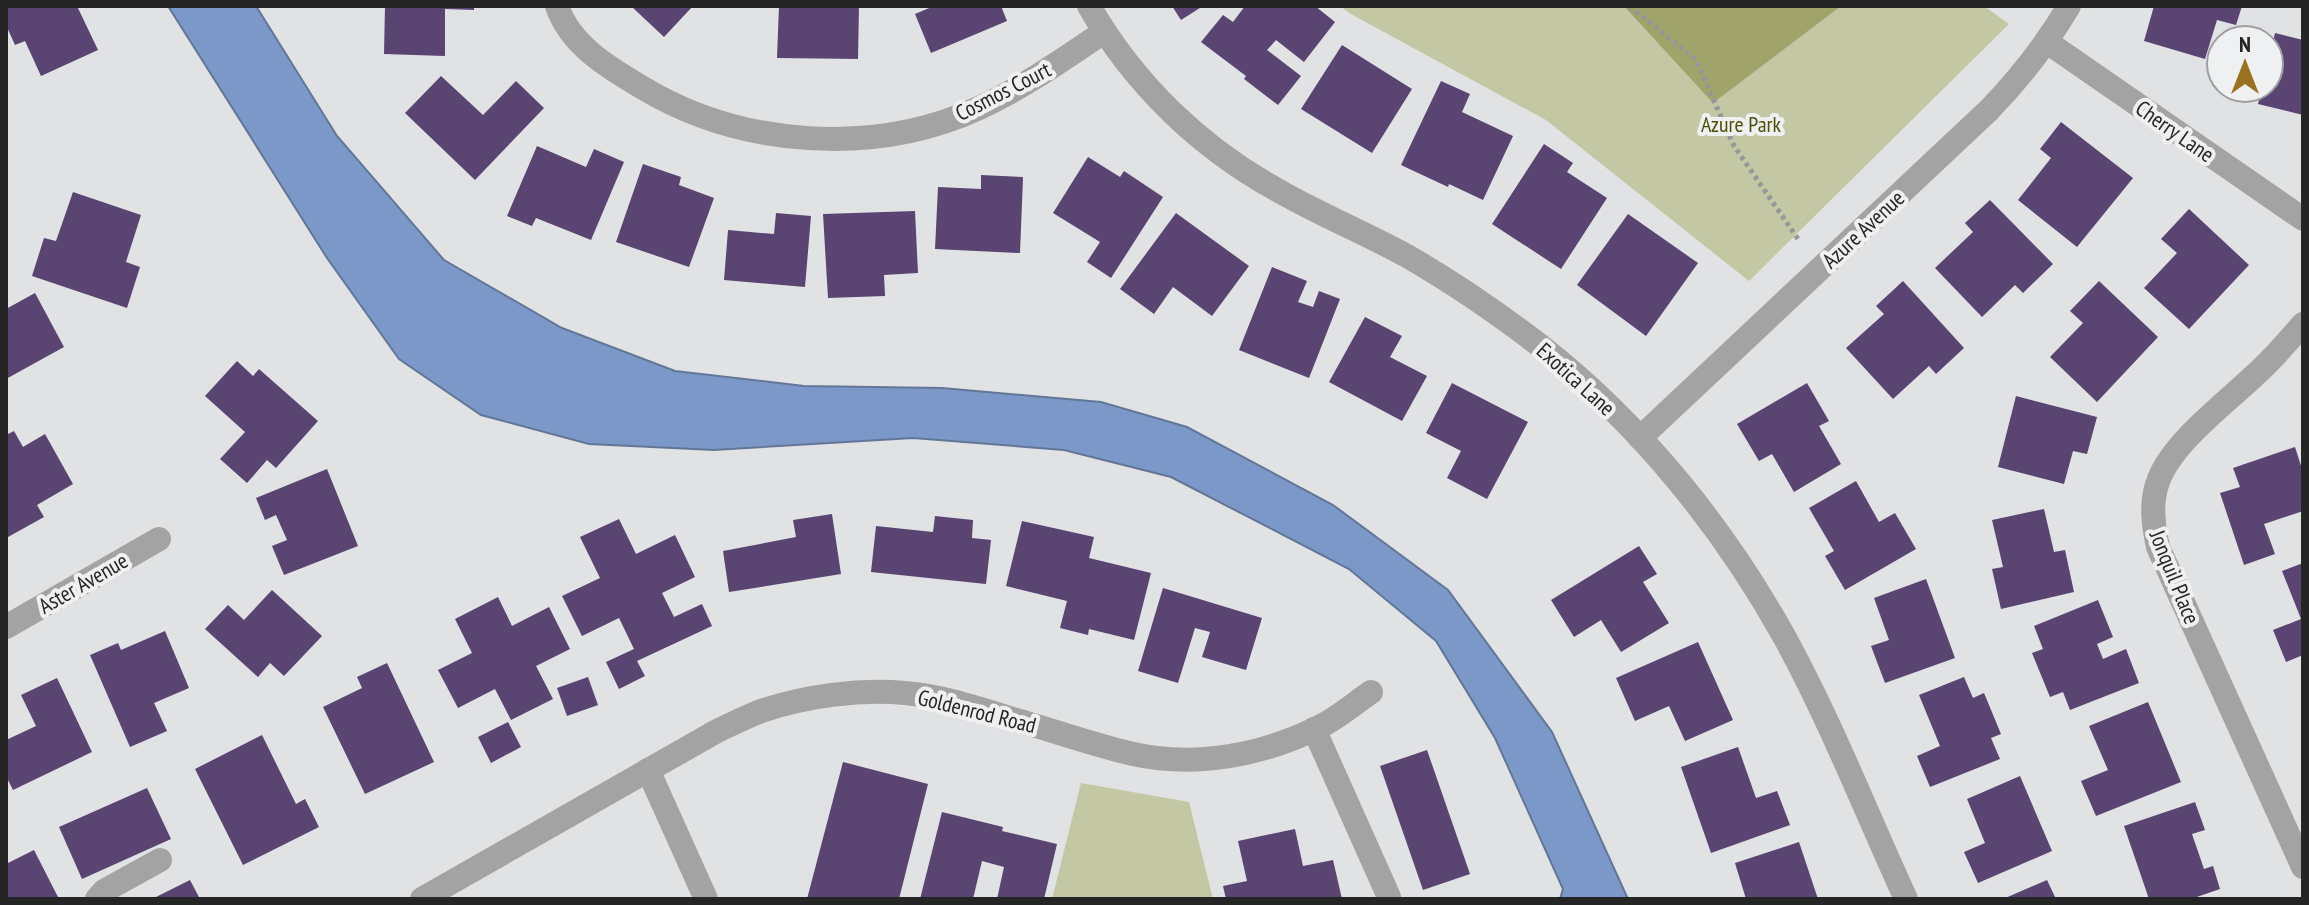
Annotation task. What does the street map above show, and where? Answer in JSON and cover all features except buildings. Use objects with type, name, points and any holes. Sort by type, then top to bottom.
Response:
[{"type":"street","name":"Cosmos Court","points":[[557,6],[562,21],[575,39],[612,69],[656,96],[702,116],[751,130],[802,138],[878,136],[928,126],[976,109],[1022,86],[1104,32]]},
{"type":"street","name":"Exotica Lane","points":[[1089,6],[1104,32],[1144,84],[1201,138],[1279,192],[1406,256],[1476,298],[1590,388],[1640,438],[1696,503],[1785,638],[1906,899]]},
{"type":"street","name":"Azure Avenue","points":[[1640,438],[1989,110],[2018,80],[2069,6]]},
{"type":"street","name":"Cherry Lane","points":[[2047,42],[2303,219]]},
{"type":"street","name":"Jonquil Place","points":[[2303,324],[2168,461],[2158,481],[2153,503],[2153,525],[2158,547],[2303,867]]},
{"type":"street","name":"Aster Avenue","points":[[6,627],[159,539]]},
{"type":"street","name":"Goldenrod Road","points":[[422,899],[717,731],[761,711],[808,699],[856,692],[905,693],[952,701],[1134,754],[1177,759],[1221,758],[1264,749],[1324,725],[1371,692]]},
{"type":"street","points":[[1314,729],[1389,897]]},
{"type":"street","points":[[648,770],[706,899]]},
{"type":"street","points":[[97,899],[104,891],[160,860]]},
{"type":"path","points":[[1630,6],[1696,60],[1734,146],[1798,239]]},
{"type":"green space","name":"Azure Park","points":[[1340,6],[1984,6],[2009,24],[1749,281],[1546,120]]},
{"type":"green space","points":[[1624,6],[1841,6],[1713,103]]},
{"type":"green space","points":[[1081,783],[1189,802],[1213,899],[1052,899]]},
{"type":"water","points":[[168,6],[256,6],[337,136],[444,260],[562,328],[675,371],[804,386],[942,388],[1101,402],[1187,427],[1333,505],[1448,590],[1552,732],[1628,899],[1560,899],[1563,889],[1495,738],[1436,641],[1349,569],[1171,477],[1064,450],[913,438],[714,450],[589,444],[481,415],[399,359],[327,258]]}]
